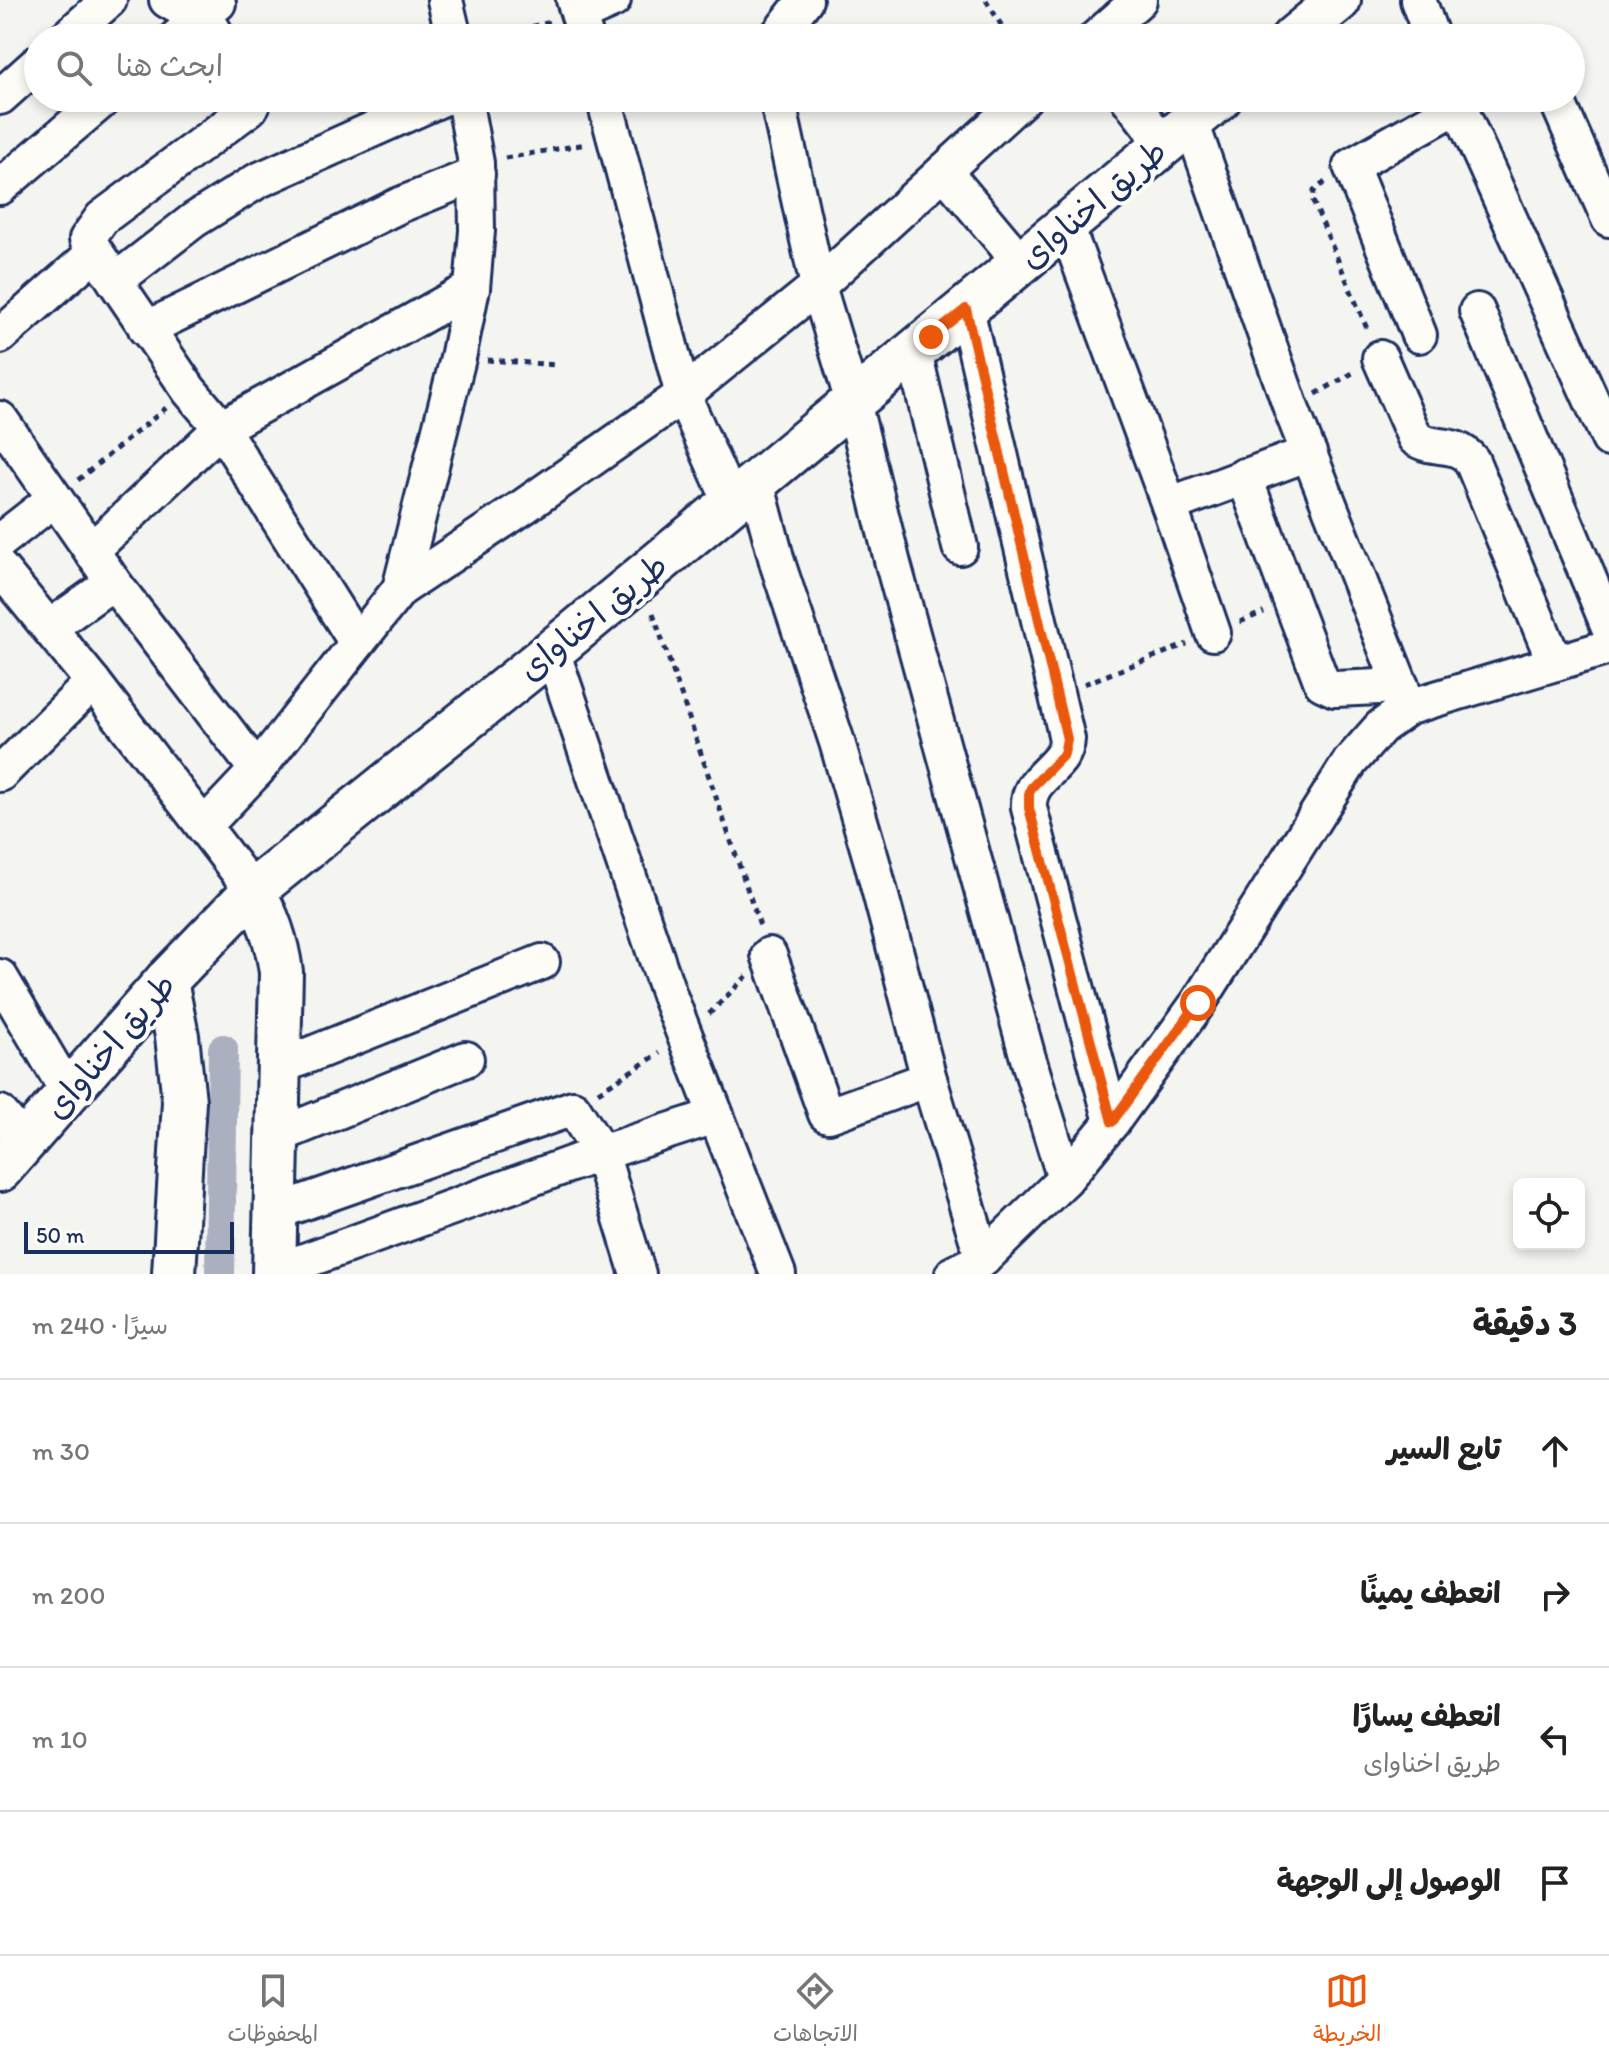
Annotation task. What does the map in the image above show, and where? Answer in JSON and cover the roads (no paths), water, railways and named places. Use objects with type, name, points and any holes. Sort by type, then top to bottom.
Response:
[{"type":"street","points":[[82,24],[109,0]]},
{"type":"street","points":[[445,0],[451,24]]},
{"type":"street","points":[[580,18],[613,0]]},
{"type":"street","points":[[787,24],[805,0]]},
{"type":"street","points":[[1112,24],[1139,0]]},
{"type":"street","points":[[1310,24],[1339,0]]},
{"type":"street","points":[[1418,0],[1427,24]]},
{"type":"street","points":[[0,97],[24,76]]},
{"type":"street","points":[[0,187],[88,112]]},
{"type":"street","points":[[245,112],[102,218],[87,239],[189,390],[221,428],[357,643]]},
{"type":"street","points":[[115,281],[194,220],[257,181],[412,112]]},
{"type":"street","points":[[400,589],[458,358],[472,288],[477,231],[476,168],[466,112]]},
{"type":"street","points":[[608,112],[683,395],[744,492],[778,565],[837,742],[929,1079],[983,1259]]},
{"type":"street","points":[[780,112],[818,286],[853,402],[893,564],[1028,1058],[1065,1179]]},
{"type":"street","points":[[205,825],[257,770],[400,589],[683,395],[818,286],[1009,112]]},
{"type":"street","points":[[1165,112],[1192,122],[1291,408],[1405,697]]},
{"type":"street","points":[[1419,335],[1351,166],[1440,112]]},
{"type":"street","points":[[1462,112],[1609,439]]},
{"type":"street","points":[[1562,112],[1609,219]]},
{"type":"street","name":"طريق اخناواى","points":[[8,1142],[68,1092],[166,981],[253,891],[552,651],[1192,122]]},
{"type":"street","points":[[146,329],[476,168]]},
{"type":"street","points":[[944,171],[1021,263]]},
{"type":"street","points":[[1066,226],[1213,633]]},
{"type":"street","points":[[0,336],[94,253]]},
{"type":"street","points":[[92,550],[221,428],[472,288]]},
{"type":"street","points":[[966,309],[1067,739],[1066,750],[1031,788],[1029,808],[1112,1122]]},
{"type":"street","points":[[1477,311],[1609,627]]},
{"type":"street","points":[[914,352],[960,547]]},
{"type":"street","points":[[1380,358],[1415,438],[1420,442],[1457,448],[1472,461],[1555,663]]},
{"type":"street","points":[[0,419],[113,582],[257,770]]},
{"type":"street","points":[[1169,505],[1309,453]]},
{"type":"street","points":[[1244,476],[1324,686],[1405,697],[1555,663],[1609,647]]},
{"type":"street","points":[[0,541],[54,499]]},
{"type":"street","points":[[0,568],[205,825],[265,910],[277,943],[281,972],[274,1273],[601,1153],[715,1116]]},
{"type":"street","points":[[49,628],[113,582]]},
{"type":"street","points":[[552,651],[669,995],[778,1274]]},
{"type":"street","points":[[3,765],[93,682]]},
{"type":"street","points":[[953,1274],[983,1259],[1065,1179],[1112,1122],[1198,1003],[1350,762],[1405,697]]},
{"type":"street","points":[[769,955],[826,1114],[846,1110],[929,1079]]},
{"type":"street","points":[[279,1067],[542,962]]},
{"type":"street","points":[[0,977],[68,1092]]},
{"type":"street","points":[[166,981],[177,1036],[184,1101],[174,1274]]},
{"type":"street","points":[[277,1136],[466,1059]]},
{"type":"street","points":[[276,1212],[573,1108],[601,1153],[638,1274]]},
{"type":"waterway","points":[[220,1274],[223,1049]]}]
